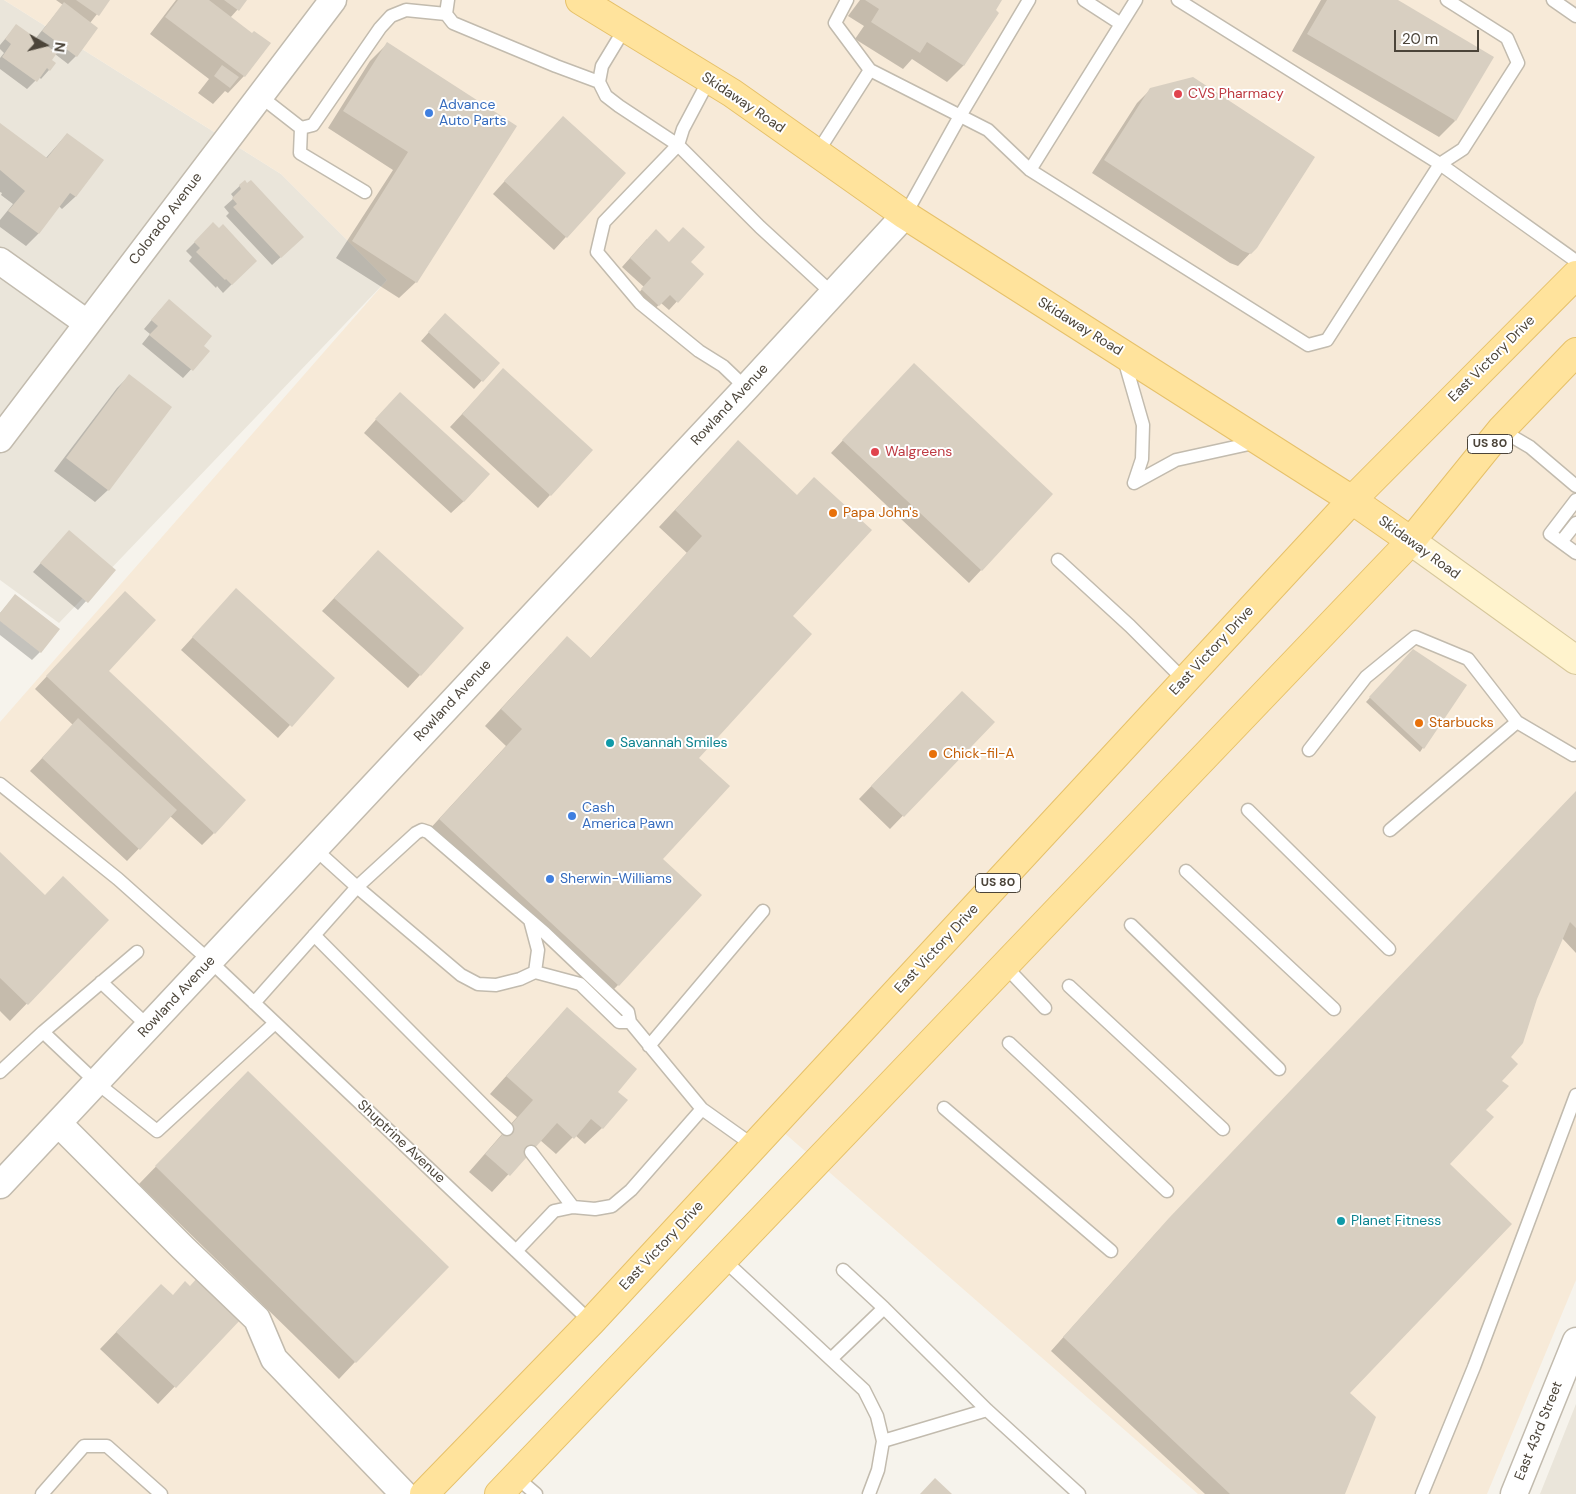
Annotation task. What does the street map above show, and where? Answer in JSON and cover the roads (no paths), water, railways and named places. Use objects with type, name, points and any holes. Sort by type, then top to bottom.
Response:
[{"type":"main road","name":"Skidaway Road","points":[[580,0],[709,80],[905,215],[1352,500],[1575,656]]},
{"type":"main road","name":"East Victory Drive","points":[[424,1494],[591,1322],[1352,500],[1576,275]]},
{"type":"main road","name":"US 80","points":[[507,1485],[1411,542],[1501,430],[1576,352]]},
{"type":"street","name":"Colorado Avenue","points":[[0,439],[333,0]]},
{"type":"street","name":"Rowland Avenue","points":[[4,1176],[59,1124],[905,215]]},
{"type":"street","points":[[0,260],[87,323]]},
{"type":"street","points":[[59,1124],[182,1248],[257,1319],[274,1360],[404,1494]]},
{"type":"street","name":"East 43rd Street","points":[[1514,1494],[1576,1341]]},
{"type":"lane","points":[[448,0],[446,14],[453,23],[599,82]]},
{"type":"lane","points":[[847,0],[835,23],[870,70],[988,130],[1030,170],[1308,345],[1327,340],[1440,164],[1463,149],[1518,63],[1507,38],[1447,0]]},
{"type":"lane","points":[[905,215],[960,116],[1029,0]]},
{"type":"lane","points":[[1084,0],[1121,24]]},
{"type":"lane","points":[[1030,170],[1136,0]]},
{"type":"lane","points":[[1178,0],[1440,164],[1576,261]]},
{"type":"lane","points":[[1553,0],[1576,16]]},
{"type":"lane","points":[[301,128],[313,124],[318,118],[380,28],[391,16],[406,10],[446,14]]},
{"type":"lane","points":[[625,28],[602,66],[599,82],[606,96],[678,145],[760,227],[832,294]]},
{"type":"lane","points":[[817,153],[870,70]]},
{"type":"lane","points":[[709,80],[683,129],[678,145],[604,222],[597,252],[640,303],[699,351],[723,366],[746,388]]},
{"type":"lane","points":[[260,96],[301,128]]},
{"type":"lane","points":[[301,128],[300,153],[365,192]]},
{"type":"lane","points":[[1123,354],[1142,425],[1142,459],[1134,483],[1176,460],[1261,441]]},
{"type":"lane","points":[[1501,430],[1530,448],[1576,486]]},
{"type":"lane","points":[[1576,500],[1550,534],[1576,553]]},
{"type":"lane","points":[[1560,542],[1576,524]]},
{"type":"lane","points":[[1058,560],[1130,626],[1185,681]]},
{"type":"lane","points":[[1309,750],[1366,677],[1415,637],[1468,659],[1517,722],[1573,755]]},
{"type":"lane","points":[[1390,830],[1517,722]]},
{"type":"lane","name":"Shuptrine Avenue","points":[[0,784],[118,880],[210,961],[591,1322]]},
{"type":"lane","points":[[1248,810],[1389,949]]},
{"type":"lane","points":[[254,1003],[357,887],[422,830],[428,832],[530,920],[628,1012],[630,1022],[702,1110],[754,1146]]},
{"type":"lane","points":[[315,849],[461,975],[478,984],[496,985],[520,979],[535,972],[580,984],[619,1022],[630,1022]]},
{"type":"lane","points":[[1186,871],[1334,1009]]},
{"type":"lane","points":[[649,1046],[763,911]]},
{"type":"lane","points":[[530,920],[538,950],[535,972]]},
{"type":"lane","points":[[1131,924],[1278,1069]]},
{"type":"lane","points":[[314,935],[507,1129]]},
{"type":"lane","points":[[0,1072],[42,1032],[136,952]]},
{"type":"lane","points":[[1005,966],[1045,1008]]},
{"type":"lane","points":[[101,982],[149,1027]]},
{"type":"lane","points":[[1069,986],[1223,1129]]},
{"type":"lane","points":[[42,1032],[97,1083],[157,1131],[275,1023]]},
{"type":"lane","points":[[1009,1043],[1167,1191]]},
{"type":"lane","points":[[1422,1494],[1474,1367],[1576,1095]]},
{"type":"lane","points":[[944,1108],[1111,1251]]},
{"type":"lane","points":[[516,1251],[554,1211],[573,1207],[595,1209],[612,1206],[631,1190],[702,1110]]},
{"type":"lane","points":[[531,1152],[573,1207]]},
{"type":"lane","points":[[724,1260],[864,1390],[877,1416],[883,1441],[878,1470],[869,1494]]},
{"type":"lane","points":[[843,1270],[987,1410],[1079,1494]]},
{"type":"lane","points":[[831,1359],[884,1308]]},
{"type":"lane","points":[[883,1441],[987,1410]]},
{"type":"lane","points":[[42,1494],[84,1446],[107,1446],[161,1494]]},
{"type":"lane","points":[[507,1485],[536,1494]]},
{"type":"place","name":"CVS Pharmacy","points":[[1178,94]]},
{"type":"place","name":"Advance Auto Parts","points":[[429,113]]},
{"type":"place","name":"Walgreens","points":[[875,452]]},
{"type":"place","name":"Papa John's","points":[[833,513]]},
{"type":"place","name":"Starbucks","points":[[1419,723]]},
{"type":"place","name":"Savannah Smiles","points":[[610,743]]},
{"type":"place","name":"Chick-fil-A","points":[[933,754]]},
{"type":"place","name":"Cash America Pawn","points":[[572,816]]},
{"type":"place","name":"Sherwin-Williams","points":[[550,879]]},
{"type":"place","name":"Planet Fitness","points":[[1341,1221]]}]
